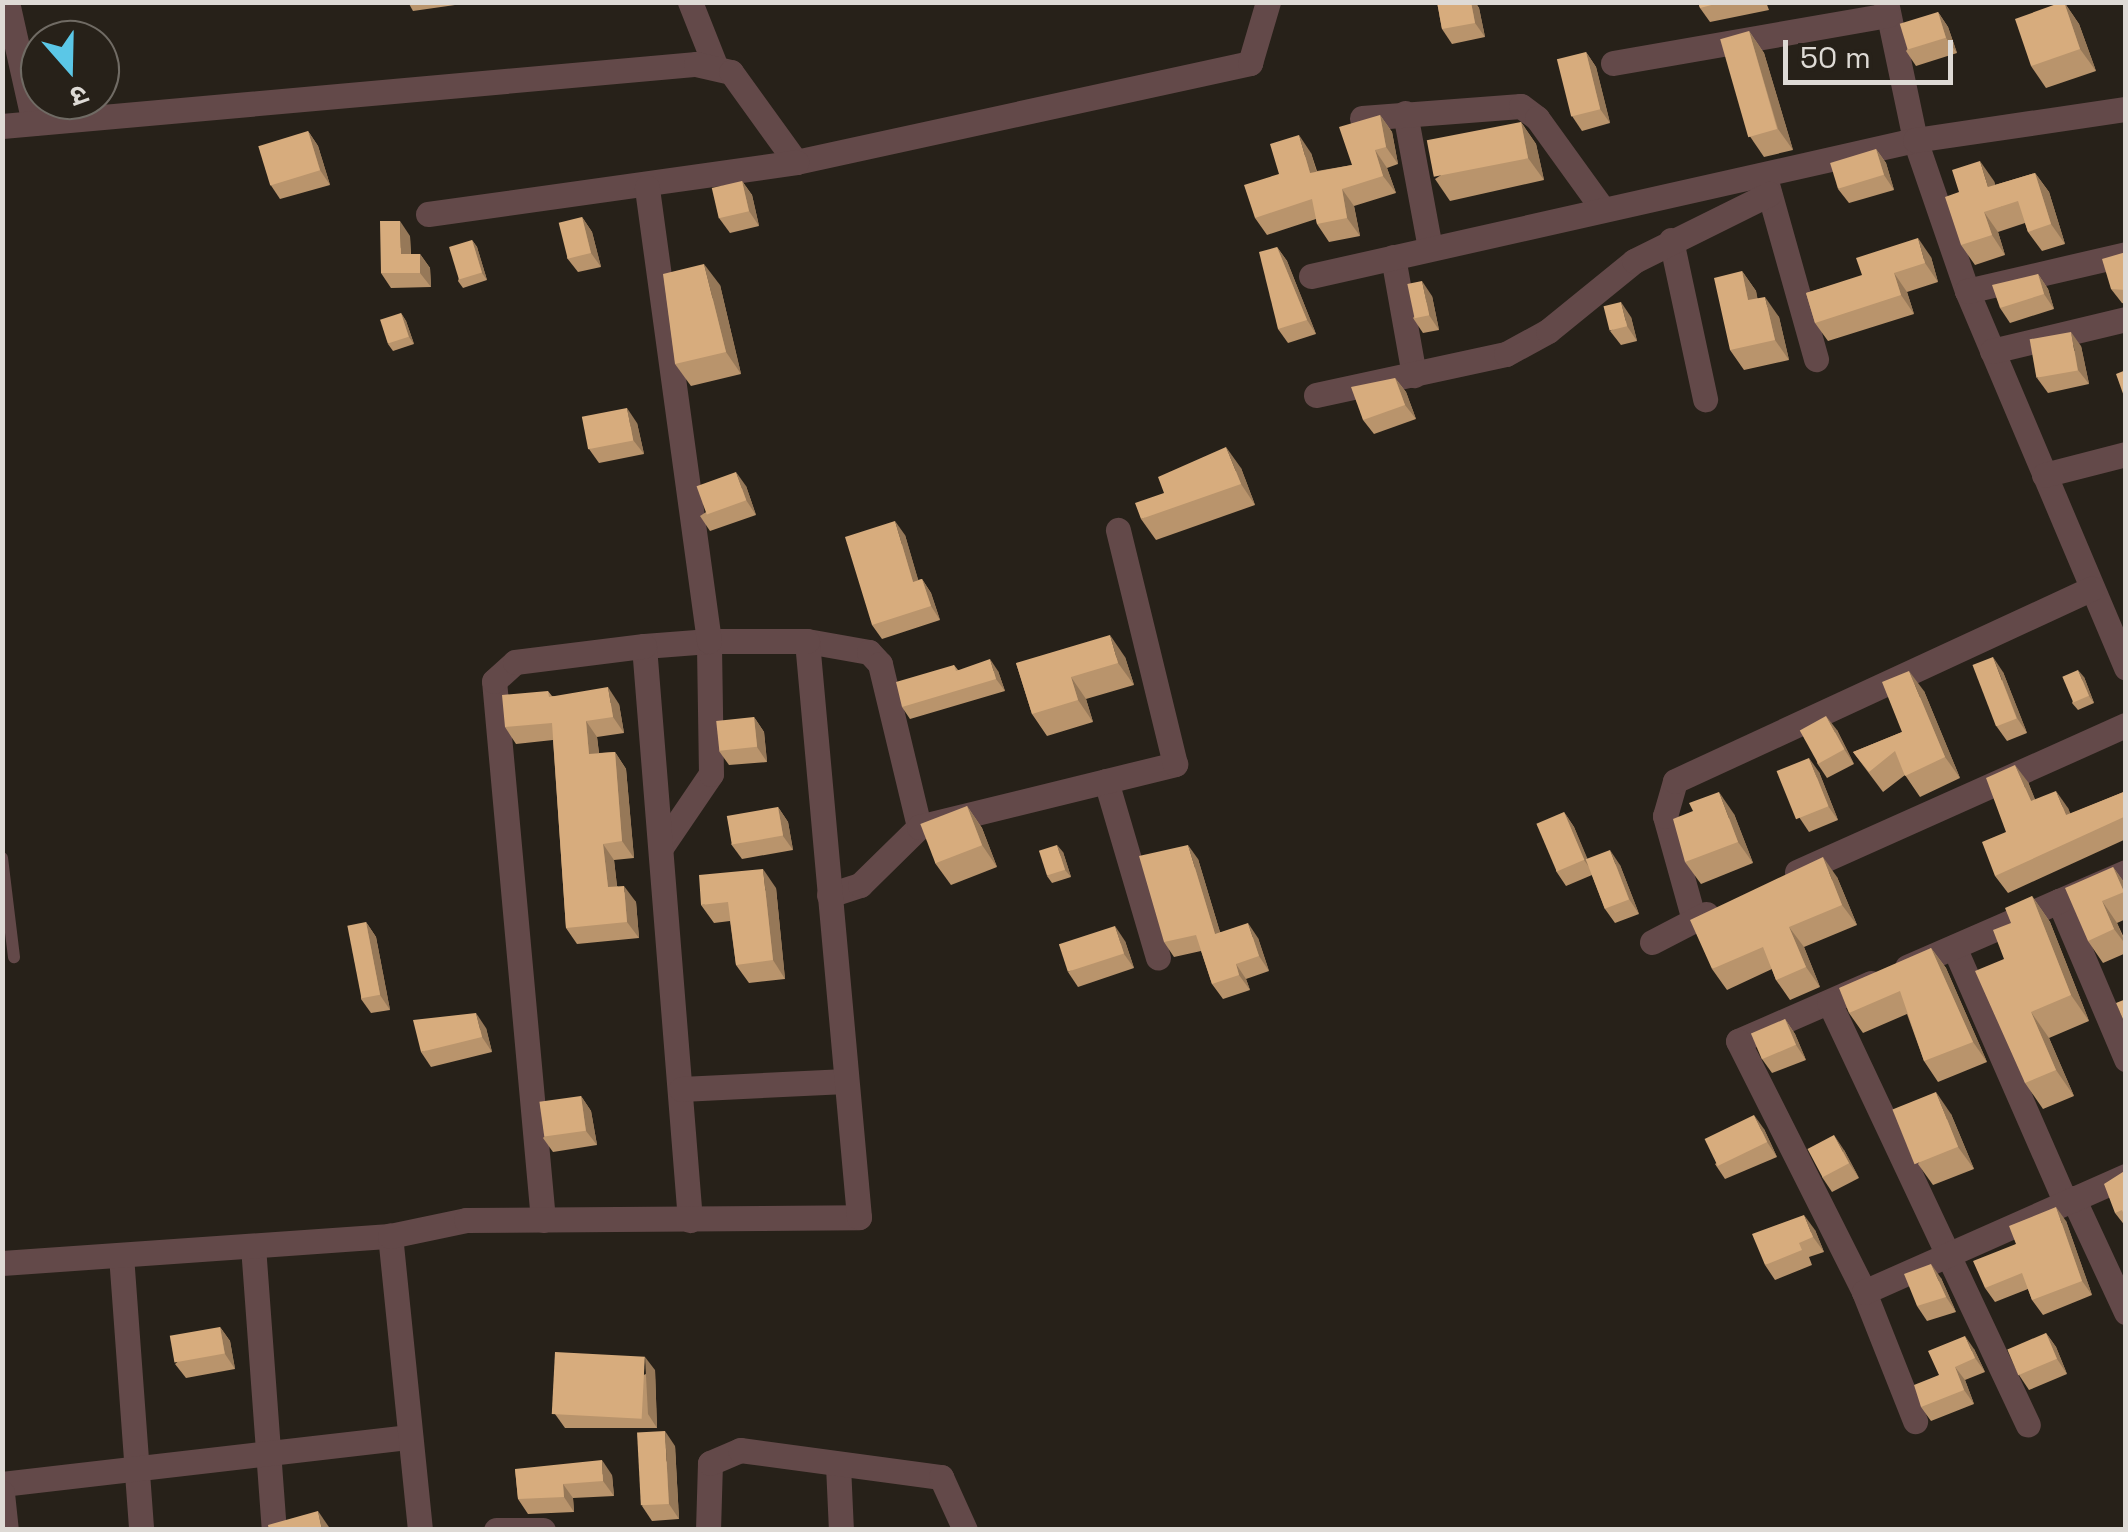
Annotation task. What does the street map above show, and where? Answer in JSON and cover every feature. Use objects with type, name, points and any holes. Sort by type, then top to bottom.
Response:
[{"type":"street","points":[[7,2],[34,124]]},
{"type":"street","points":[[690,2],[715,66]]},
{"type":"street","points":[[428,214],[796,162],[1250,63],[1268,2]]},
{"type":"street","points":[[1613,63],[1887,9],[1916,140],[1967,291],[2126,668]]},
{"type":"street","points":[[2,126],[674,64],[715,66],[744,86],[796,162]]},
{"type":"street","points":[[1362,118],[1521,106],[1537,118],[1602,208]]},
{"type":"street","points":[[1311,276],[1602,208],[1766,183],[1916,140],[2126,109]]},
{"type":"street","points":[[1405,114],[1430,248]]},
{"type":"street","points":[[1316,395],[1528,344],[1634,260],[1766,183]]},
{"type":"street","points":[[1766,183],[1816,359]]},
{"type":"street","points":[[647,186],[709,641],[711,774],[662,846]]},
{"type":"street","points":[[1672,240],[1705,399]]},
{"type":"street","points":[[1967,291],[2126,254]]},
{"type":"street","points":[[1392,257],[1414,374]]},
{"type":"street","points":[[1992,350],[2126,319]]},
{"type":"street","points":[[2044,474],[2126,454]]},
{"type":"street","points":[[829,895],[860,885],[919,827],[1175,764],[1118,530]]},
{"type":"street","points":[[1694,920],[1665,816],[1676,781],[2096,597],[2126,600]]},
{"type":"street","points":[[2,1263],[390,1236],[466,1220],[859,1217],[806,641]]},
{"type":"street","points":[[543,1220],[494,681],[515,662],[644,646],[806,641],[869,652],[880,664],[919,827]]},
{"type":"street","points":[[644,646],[690,1220]]},
{"type":"street","points":[[1776,881],[2007,773],[2126,726]]},
{"type":"street","points":[[1106,781],[1158,958]]},
{"type":"street","points":[[1915,1421],[1864,1292],[1738,1041],[2126,872]]},
{"type":"street","points":[[2058,901],[2126,1058]]},
{"type":"street","points":[[1652,942],[1723,906]]},
{"type":"street","points":[[1954,947],[2069,1200],[2126,1312]]},
{"type":"street","points":[[1828,1002],[2028,1426]]},
{"type":"street","points":[[680,1090],[846,1081]]},
{"type":"street","points":[[1864,1292],[2126,1176]]},
{"type":"street","points":[[390,1236],[407,1437],[420,1530]]},
{"type":"street","points":[[252,1246],[274,1530]]},
{"type":"street","points":[[121,1255],[141,1530]]},
{"type":"street","points":[[2,1484],[268,1458],[407,1437]]},
{"type":"street","points":[[708,1530],[706,1475],[716,1456],[740,1450],[941,1477],[965,1530]]},
{"type":"street","points":[[838,1465],[841,1530]]},
{"type":"street","points":[[2,1493],[6,1530]]},
{"type":"street","points":[[496,1530],[543,1530]]},
{"type":"lane","points":[[2,858],[14,956]]},
{"type":"building","points":[[1437,2],[1471,2],[1475,23],[1442,29]]},
{"type":"building","points":[[1698,2],[1723,2],[1700,8]]},
{"type":"building","points":[[2064,2],[2080,49],[2031,66],[2015,19]]},
{"type":"building","points":[[1938,12],[1946,38],[1908,50],[1900,24]]},
{"type":"building","points":[[1749,31],[1777,129],[1748,137],[1720,39]]},
{"type":"building","points":[[1586,52],[1600,109],[1571,117],[1557,59]]},
{"type":"building","points":[[1380,115],[1386,147],[1375,150],[1383,176],[1342,189],[1347,218],[1317,224],[1312,199],[1255,218],[1244,185],[1279,174],[1270,144],[1299,135],[1310,173],[1352,165],[1339,127]]},
{"type":"building","points":[[1521,122],[1528,158],[1434,177],[1427,140]]},
{"type":"building","points":[[308,131],[320,170],[270,185],[258,146]]},
{"type":"building","points":[[1876,149],[1884,175],[1838,189],[1830,163]]},
{"type":"building","points":[[1980,161],[1988,187],[2035,173],[2051,224],[2028,232],[2018,201],[1984,212],[1992,235],[1961,245],[1945,197],[1959,192],[1952,170]]},
{"type":"building","points":[[742,181],[749,211],[719,218],[712,188]]},
{"type":"building","points":[[582,217],[591,253],[568,259],[559,223]]},
{"type":"building","points":[[380,221],[400,221],[401,254],[420,254],[420,273],[381,273]]},
{"type":"building","points":[[1918,238],[1925,263],[1894,273],[1901,295],[1815,323],[1806,293],[1862,275],[1856,258]]},
{"type":"building","points":[[472,240],[482,273],[459,280],[449,247]]},
{"type":"building","points":[[1277,247],[1307,320],[1278,329],[1259,252]]},
{"type":"building","points":[[2126,252],[2126,290],[2111,289],[2102,259]]},
{"type":"building","points":[[704,264],[726,352],[675,364],[663,274]]},
{"type":"building","points":[[1742,271],[1748,300],[1765,297],[1775,340],[1730,350],[1714,278]]},
{"type":"building","points":[[2038,274],[2044,294],[2000,308],[1992,285]]},
{"type":"building","points":[[1422,281],[1429,315],[1415,318],[1407,284]]},
{"type":"building","points":[[1621,302],[1627,326],[1610,331],[1604,306]]},
{"type":"building","points":[[401,313],[409,337],[388,344],[380,320]]},
{"type":"building","points":[[2071,332],[2078,370],[2036,378],[2030,339]]},
{"type":"building","points":[[2126,370],[2126,402],[2116,374]]},
{"type":"building","points":[[1395,378],[1405,405],[1363,420],[1351,387]]},
{"type":"building","points":[[627,408],[633,440],[588,449],[582,417]]},
{"type":"building","points":[[1226,447],[1241,484],[1141,519],[1135,503],[1164,493],[1158,477]]},
{"type":"building","points":[[736,472],[746,500],[707,515],[697,486]]},
{"type":"building","points":[[895,521],[913,582],[922,579],[931,606],[872,625],[845,537]]},
{"type":"building","points":[[1110,635],[1118,663],[1071,677],[1078,700],[1032,714],[1016,663]]},
{"type":"building","points":[[1993,657],[2017,719],[1996,727],[1972,665]]},
{"type":"building","points":[[990,659],[996,679],[902,707],[896,682],[954,665],[956,671]]},
{"type":"building","points":[[2078,670],[2089,696],[2073,702],[2062,677]]},
{"type":"building","points":[[1909,671],[1945,757],[1905,776],[1895,751],[1869,772],[1853,752],[1902,732],[1882,682]]},
{"type":"building","points":[[608,687],[613,717],[586,721],[589,754],[615,752],[622,841],[603,844],[608,887],[624,886],[627,922],[566,928],[552,723],[505,727],[502,695],[548,691],[549,697]]},
{"type":"building","points":[[1826,716],[1844,749],[1818,764],[1800,731]]},
{"type":"building","points":[[754,717],[757,747],[719,751],[716,721]]},
{"type":"building","points":[[1809,758],[1828,806],[1796,819],[1777,771]]},
{"type":"building","points":[[2015,765],[2031,801],[2056,791],[2066,815],[2126,791],[2126,816],[1995,876],[1982,842],[2006,832],[1986,778]]},
{"type":"building","points":[[1719,792],[1738,842],[1685,862],[1673,819],[1693,811],[1689,803]]},
{"type":"building","points":[[967,806],[982,845],[935,863],[920,824]]},
{"type":"building","points":[[778,807],[783,836],[732,845],[727,816]]},
{"type":"building","points":[[1564,812],[1584,860],[1557,872],[1536,824]]},
{"type":"building","points":[[1057,845],[1065,870],[1047,876],[1039,851]]},
{"type":"building","points":[[1188,845],[1215,934],[1248,923],[1259,956],[1236,964],[1239,975],[1212,984],[1196,935],[1164,942],[1139,856]]},
{"type":"building","points":[[1610,850],[1629,899],[1605,909],[1586,859]]},
{"type":"building","points":[[1823,857],[1842,905],[1789,927],[1806,967],[1776,980],[1763,947],[1712,969],[1690,920]]},
{"type":"building","points":[[2113,867],[2124,892],[2102,901],[2114,929],[2088,941],[2065,888]]},
{"type":"building","points":[[763,869],[773,960],[736,965],[728,902],[701,905],[699,875]]},
{"type":"building","points":[[2032,896],[2071,995],[2031,1012],[2056,1070],[2025,1083],[1975,971],[2004,959],[1993,930],[2011,923],[2005,908]]},
{"type":"building","points":[[366,922],[380,995],[361,998],[347,926]]},
{"type":"building","points":[[1115,926],[1124,954],[1068,972],[1059,944]]},
{"type":"building","points":[[1931,948],[1973,1042],[1924,1061],[1900,991],[1849,1013],[1839,988]]},
{"type":"building","points":[[2126,999],[2126,1026],[2116,1003]]},
{"type":"building","points":[[476,1013],[482,1037],[421,1052],[413,1020]]},
{"type":"building","points":[[1785,1019],[1796,1045],[1762,1059],[1751,1033]]},
{"type":"building","points":[[1936,1092],[1958,1147],[1915,1164],[1892,1110]]},
{"type":"building","points":[[581,1096],[586,1131],[544,1137],[539,1102]]},
{"type":"building","points":[[1754,1115],[1767,1142],[1718,1166],[1705,1139]]},
{"type":"building","points":[[1834,1135],[1849,1163],[1823,1177],[1808,1149]]},
{"type":"building","points":[[2126,1170],[2126,1219],[2122,1210],[2115,1213],[2104,1184]]},
{"type":"building","points":[[2056,1207],[2082,1281],[2032,1300],[2022,1273],[1985,1288],[1973,1261],[2016,1244],[2009,1226]]},
{"type":"building","points":[[1804,1215],[1813,1237],[1799,1243],[1802,1250],[1765,1265],[1752,1234]]},
{"type":"building","points":[[1931,1264],[1946,1297],[1917,1306],[1904,1274]]},
{"type":"building","points":[[220,1327],[225,1354],[174,1362],[170,1336]]},
{"type":"building","points":[[2046,1333],[2057,1359],[2018,1375],[2007,1349]]},
{"type":"building","points":[[1965,1336],[1975,1358],[1955,1367],[1964,1390],[1921,1407],[1914,1385],[1939,1375],[1928,1351]]},
{"type":"building","points":[[555,1352],[645,1357],[642,1419],[552,1414]]},
{"type":"building","points":[[665,1431],[669,1504],[641,1505],[637,1432]]},
{"type":"building","points":[[602,1460],[603,1481],[563,1484],[564,1497],[518,1499],[515,1469]]},
{"type":"building","points":[[318,1511],[322,1530],[269,1530],[268,1525]]}]
